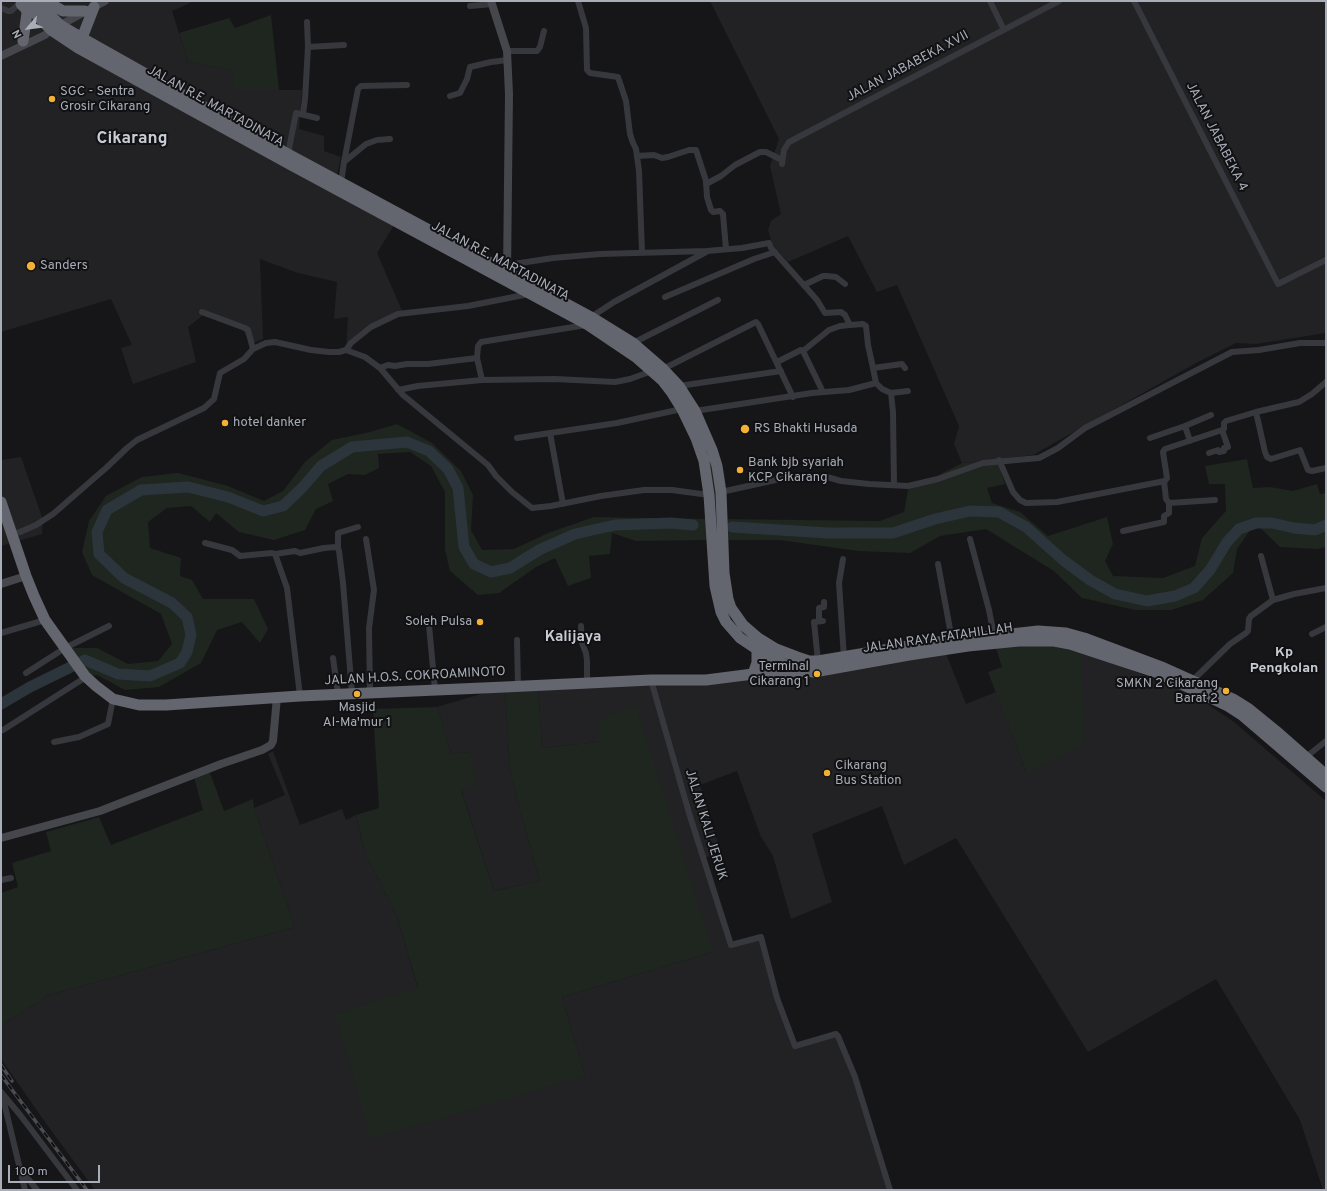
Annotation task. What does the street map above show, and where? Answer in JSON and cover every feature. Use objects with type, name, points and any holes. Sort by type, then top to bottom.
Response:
[{"type":"highway","name":"JALAN R.E. MARTADINATA","points":[[36,1],[56,27],[82,38],[341,183],[507,269],[589,321],[632,354],[658,370],[679,386],[695,411],[715,458],[721,492],[723,543],[718,556]]},
{"type":"highway","points":[[46,1],[63,10],[90,9],[82,38]]},
{"type":"highway","name":"JALAN R.E. MARTADINATA","points":[[21,2],[97,58],[528,294],[589,321],[633,343],[658,370],[682,409],[696,438],[704,461],[709,495],[711,540],[718,556],[718,603],[724,617],[740,638],[757,651],[800,671]]},
{"type":"highway","points":[[21,2],[26,9],[27,14],[23,41]]},
{"type":"highway","name":"JALAN H.O.S. COKROAMINOTO","points":[[1,502],[26,576],[45,620],[65,649],[86,676],[96,686],[113,699],[139,705],[152,706],[277,697],[651,680],[706,680],[753,674],[771,675],[800,671]]},
{"type":"highway","name":"JALAN R.E. MARTADINATA","points":[[719,574],[731,608],[743,625],[758,638],[776,649],[814,661]]},
{"type":"highway","name":"JALAN RAYA FATAHILLAH","points":[[814,661],[844,658],[952,640],[1038,631],[1066,633],[1084,638],[1164,668],[1233,699],[1249,709],[1326,775]]},
{"type":"highway","name":"JALAN RAYA FATAHILLAH","points":[[800,671],[820,671],[968,646],[1019,641],[1054,641],[1070,644],[1158,673],[1228,706],[1242,715],[1326,787]]},
{"type":"highway","points":[[753,674],[757,663],[757,651]]},
{"type":"main road","points":[[1,56],[45,35],[56,27],[105,1]]},
{"type":"main road","points":[[492,3],[507,50],[508,60],[507,269]]},
{"type":"main road","points":[[1,52],[44,31],[56,27]]},
{"type":"main road","points":[[1,584],[26,576]]},
{"type":"main road","points":[[1,838],[100,811],[221,764],[262,750],[271,745],[273,741],[277,697]]},
{"type":"street","points":[[578,1],[586,28],[587,70],[590,73],[617,76],[626,101],[630,134],[637,156],[642,252]]},
{"type":"street","points":[[990,1],[1004,30]]},
{"type":"street","name":"JALAN JABABEKA XVII","points":[[706,184],[721,176],[735,165],[760,152],[766,152],[782,162],[784,150],[789,142],[1059,1]]},
{"type":"street","name":"JALAN JABABEKA 4","points":[[1134,1],[1278,284],[1326,260]]},
{"type":"street","points":[[1,8],[8,12],[21,2]]},
{"type":"street","points":[[470,6],[492,3]]},
{"type":"street","points":[[303,114],[308,47],[307,22]]},
{"type":"street","points":[[507,50],[537,51],[540,47],[544,31]]},
{"type":"street","points":[[308,47],[344,45]]},
{"type":"street","points":[[450,96],[456,95],[460,92],[467,79],[470,67],[508,60]]},
{"type":"street","points":[[341,183],[359,87],[407,85]]},
{"type":"street","points":[[288,154],[295,115],[298,113],[317,118]]},
{"type":"street","points":[[344,162],[366,144],[377,140],[390,139]]},
{"type":"street","points":[[637,156],[654,155],[662,158],[689,150],[696,150],[706,184],[707,197],[711,210],[713,212],[720,211],[723,214],[726,249]]},
{"type":"street","points":[[507,269],[553,258],[642,252],[707,251],[769,243],[775,252],[817,300],[825,312],[842,312],[850,325]]},
{"type":"street","points":[[482,380],[477,358],[478,346],[481,342],[589,321],[614,302],[707,251]]},
{"type":"street","points":[[665,297],[775,252]]},
{"type":"street","points":[[804,285],[823,276],[836,277],[845,284]]},
{"type":"street","points":[[346,350],[351,343],[371,327],[398,314],[468,306],[528,294]]},
{"type":"street","points":[[633,343],[718,300]]},
{"type":"street","points":[[202,312],[248,330],[254,349]]},
{"type":"street","points":[[398,390],[418,386],[482,380],[555,379],[615,382],[658,370],[755,322],[758,324],[794,397]]},
{"type":"street","points":[[777,362],[801,350],[803,351],[829,330],[840,326],[863,324],[866,326],[869,352],[876,383],[882,389],[891,393],[908,391]]},
{"type":"street","points":[[12,534],[36,525],[53,514],[137,440],[196,412],[211,403],[214,399],[220,373],[244,359],[254,349],[266,343],[275,342],[329,352],[346,350],[365,357],[380,368],[398,390],[488,465],[501,482],[530,506],[535,508],[644,490],[672,490],[709,495]]},
{"type":"street","points":[[721,492],[780,479],[804,477],[827,477],[846,482],[908,486],[931,482],[983,463],[999,460],[1040,458],[1058,448],[1085,428],[1232,352],[1259,350],[1295,344],[1326,343]]},
{"type":"street","points":[[803,351],[823,392]]},
{"type":"street","points":[[380,368],[388,365],[428,364],[477,358]]},
{"type":"street","points":[[873,368],[902,364],[906,368]]},
{"type":"street","points":[[679,386],[781,371]]},
{"type":"street","points":[[1123,531],[1164,522],[1164,516],[1169,513],[1169,503],[1166,499],[1164,481],[1167,478],[1163,451],[1165,449],[1224,430],[1224,423],[1226,421],[1299,402],[1312,394],[1326,382]]},
{"type":"street","points":[[695,411],[823,392],[849,390],[876,383]]},
{"type":"street","points":[[891,393],[893,412],[894,486]]},
{"type":"street","points":[[517,438],[617,424],[682,409]]},
{"type":"street","points":[[1256,412],[1267,457],[1271,459],[1300,450],[1308,470],[1312,471],[1326,468]]},
{"type":"street","points":[[1150,438],[1211,415]]},
{"type":"street","points":[[1185,426],[1190,441]]},
{"type":"street","points":[[1209,454],[1218,450],[1219,452],[1224,451],[1224,448],[1228,447],[1222,430]]},
{"type":"street","points":[[550,433],[563,504]]},
{"type":"street","points":[[999,460],[1012,492],[1020,500],[1026,503],[1057,502],[1164,481]]},
{"type":"street","points":[[1169,503],[1214,500]]},
{"type":"street","points":[[352,694],[340,551],[338,548],[338,533],[358,527]]},
{"type":"street","points":[[366,539],[374,590],[369,628],[370,693]]},
{"type":"street","points":[[970,539],[989,610],[994,636]]},
{"type":"street","points":[[205,543],[232,550],[240,556],[272,552],[275,554],[295,551],[300,553],[324,548],[338,548]]},
{"type":"street","points":[[275,554],[287,588],[300,696]]},
{"type":"street","points":[[1261,556],[1274,600]]},
{"type":"street","points":[[843,559],[839,583],[844,658]]},
{"type":"street","points":[[938,564],[952,640]]},
{"type":"street","points":[[1193,680],[1230,644],[1246,634],[1251,616],[1274,600],[1294,594],[1326,588]]},
{"type":"street","points":[[814,661],[814,622],[821,621],[819,608],[824,607],[824,602]]},
{"type":"street","points":[[1,633],[45,620]]},
{"type":"street","points":[[429,625],[435,690]]},
{"type":"street","points":[[26,673],[65,649],[109,626]]},
{"type":"street","points":[[581,626],[582,643],[588,661],[587,683]]},
{"type":"street","points":[[1312,634],[1326,627]]},
{"type":"street","points":[[517,640],[518,686]]},
{"type":"street","points":[[333,658],[338,694]]},
{"type":"street","points":[[3,730],[86,676]]},
{"type":"street","name":"JALAN KALI JERUK","points":[[651,680],[731,945],[761,937],[777,998],[795,1046],[836,1034],[840,1038],[855,1077],[890,1190]]},
{"type":"street","points":[[54,742],[79,737],[108,724],[113,699]]},
{"type":"street","points":[[1306,758],[1326,741]]},
{"type":"street","points":[[1,880],[11,878]]},
{"type":"street","points":[[1,1092],[25,1190]]},
{"type":"street","points":[[1,1092],[77,1190]]},
{"type":"street","points":[[19,1167],[37,1190]]},
{"type":"shaded area","points":[[1,1],[190,1],[190,3],[172,11],[188,62],[235,71],[234,90],[302,90],[299,129],[324,136],[324,151],[341,157],[334,188],[396,222],[377,253],[403,313],[371,327],[346,350],[348,317],[334,319],[337,282],[298,273],[260,259],[263,339],[250,344],[242,328],[207,312],[188,327],[196,362],[133,384],[121,348],[132,345],[111,299],[1,332]]},
{"type":"shaded area","points":[[710,1],[1326,1],[1326,333],[1256,344],[1236,343],[1196,363],[1033,455],[962,463],[954,444],[959,426],[897,285],[877,292],[848,236],[788,262],[772,244],[768,230],[771,221],[781,214],[770,166],[779,139]]},
{"type":"shaded area","points":[[271,15],[279,90],[234,90],[234,71],[188,62],[179,33],[229,18],[235,28]]},
{"type":"shaded area","points":[[392,210],[616,332],[633,343],[663,369],[686,397],[695,411],[712,450],[719,478],[723,519],[880,521],[904,512],[909,484],[935,477],[962,463],[996,459],[1005,484],[987,488],[992,503],[1020,512],[1048,536],[1107,517],[1113,544],[1105,561],[1113,576],[1163,578],[1195,566],[1202,538],[1226,511],[1225,484],[1209,484],[1205,466],[1247,459],[1253,488],[1270,487],[1293,491],[1317,484],[1320,494],[1326,493],[1326,547],[1317,549],[1280,547],[1255,523],[1237,549],[1233,573],[1203,600],[1171,610],[1135,610],[1082,598],[1054,571],[986,529],[940,536],[910,553],[858,551],[780,540],[723,540],[722,519],[711,519],[704,461],[696,438],[682,409],[662,380],[637,358],[588,325],[388,218]]},
{"type":"shaded area","points":[[397,424],[432,443],[461,471],[473,495],[471,530],[482,550],[514,549],[548,533],[594,517],[711,519],[711,540],[636,541],[612,533],[610,554],[589,556],[591,578],[568,586],[555,558],[536,567],[499,593],[478,595],[450,571],[445,550],[445,492],[431,466],[410,452],[378,454],[379,468],[365,475],[348,474],[328,484],[333,501],[316,509],[305,530],[274,540],[239,532],[216,513],[210,522],[191,506],[167,508],[148,522],[150,548],[181,558],[180,576],[192,580],[203,599],[254,599],[268,629],[260,643],[242,622],[217,630],[201,663],[159,687],[125,690],[97,675],[86,677],[65,648],[97,648],[128,664],[158,661],[172,644],[161,614],[92,575],[82,552],[89,521],[106,496],[142,477],[178,473],[228,486],[264,501],[283,491],[305,462],[332,440],[370,432]]},
{"type":"shaded area","points":[[21,457],[43,520],[42,534],[1,546],[1,460]]},
{"type":"shaded area","points":[[1040,644],[1081,650],[1084,743],[1027,774],[988,672],[1002,667],[996,648]]},
{"type":"shaded area","points":[[1081,650],[1194,695],[1234,722],[1326,801],[1326,1190],[1323,1190],[1300,1120],[1216,979],[1088,1052],[956,838],[904,865],[882,806],[812,834],[832,902],[791,919],[773,856],[761,837],[737,771],[700,785],[721,853],[704,858],[731,945],[761,937],[795,1046],[836,1034],[840,1038],[889,1190],[95,1190],[1,1059],[1,1026],[49,995],[295,927],[254,808],[285,795],[268,754],[273,751],[300,825],[342,809],[346,820],[356,815],[365,853],[397,916],[418,989],[336,1014],[585,1076],[562,997],[713,952],[599,742],[542,748],[538,685],[706,680],[945,651],[966,704],[996,692],[1027,774]]},
{"type":"shaded area","points":[[538,685],[542,748],[599,742],[598,720],[636,706],[713,952],[562,997],[585,1076],[371,1139],[335,1014],[418,988],[397,916],[365,853],[356,815],[379,808],[373,709],[437,707],[451,754],[470,752],[476,783],[461,790],[494,891],[540,881],[510,770],[505,687]]},
{"type":"shaded area","points":[[505,687],[510,770],[540,881],[494,891],[461,789],[470,752],[451,754],[437,707]]},
{"type":"shaded area","points":[[209,770],[224,811],[253,799],[254,808],[295,927],[49,995],[1,1026],[1,893],[18,887],[12,863],[51,851],[46,832],[99,817],[111,845],[203,810],[194,777]]},
{"type":"waterway","points":[[1,704],[30,687],[85,660],[118,674],[150,676],[180,663],[187,652],[191,635],[187,617],[172,603],[124,578],[99,554],[97,532],[107,510],[141,490],[188,487],[228,497],[263,511],[283,506],[302,488],[321,466],[352,447],[407,442],[429,451],[448,469],[458,488],[464,547],[474,564],[491,572],[510,568],[539,550],[575,534],[615,525],[671,523],[693,525]]},
{"type":"waterway","points":[[732,527],[828,533],[893,533],[935,519],[970,511],[999,512],[1026,527],[1063,560],[1090,580],[1115,594],[1147,601],[1175,596],[1194,588],[1210,570],[1227,542],[1239,529],[1256,523],[1272,523],[1294,528],[1315,530],[1326,525]]},
{"type":"railway","points":[[1,1065],[12,1081]]},
{"type":"railway","points":[[1,1075],[87,1190]]},
{"type":"place","name":"SGC - Sentra Grosir Cikarang","points":[[52,99]]},
{"type":"place","name":"Sanders","points":[[31,266]]},
{"type":"place","name":"hotel danker","points":[[225,423]]},
{"type":"place","name":"RS Bhakti Husada","points":[[745,429]]},
{"type":"place","name":"Bank bjb syariah KCP Cikarang","points":[[740,470]]},
{"type":"place","name":"Soleh Pulsa","points":[[480,622]]},
{"type":"place","name":"Terminal Cikarang 1","points":[[817,674]]},
{"type":"place","name":"SMKN 2 Cikarang Barat 2","points":[[1226,691]]},
{"type":"place","name":"Masjid Al-Ma'mur 1","points":[[357,694]]},
{"type":"place","name":"Cikarang Bus Station","points":[[827,773]]},
{"type":"district","name":"Cikarang","points":[[132,140]]},
{"type":"district","name":"Kalijaya","points":[[573,638]]},
{"type":"district","name":"Kp Pengkolan","points":[[1284,662]]}]
